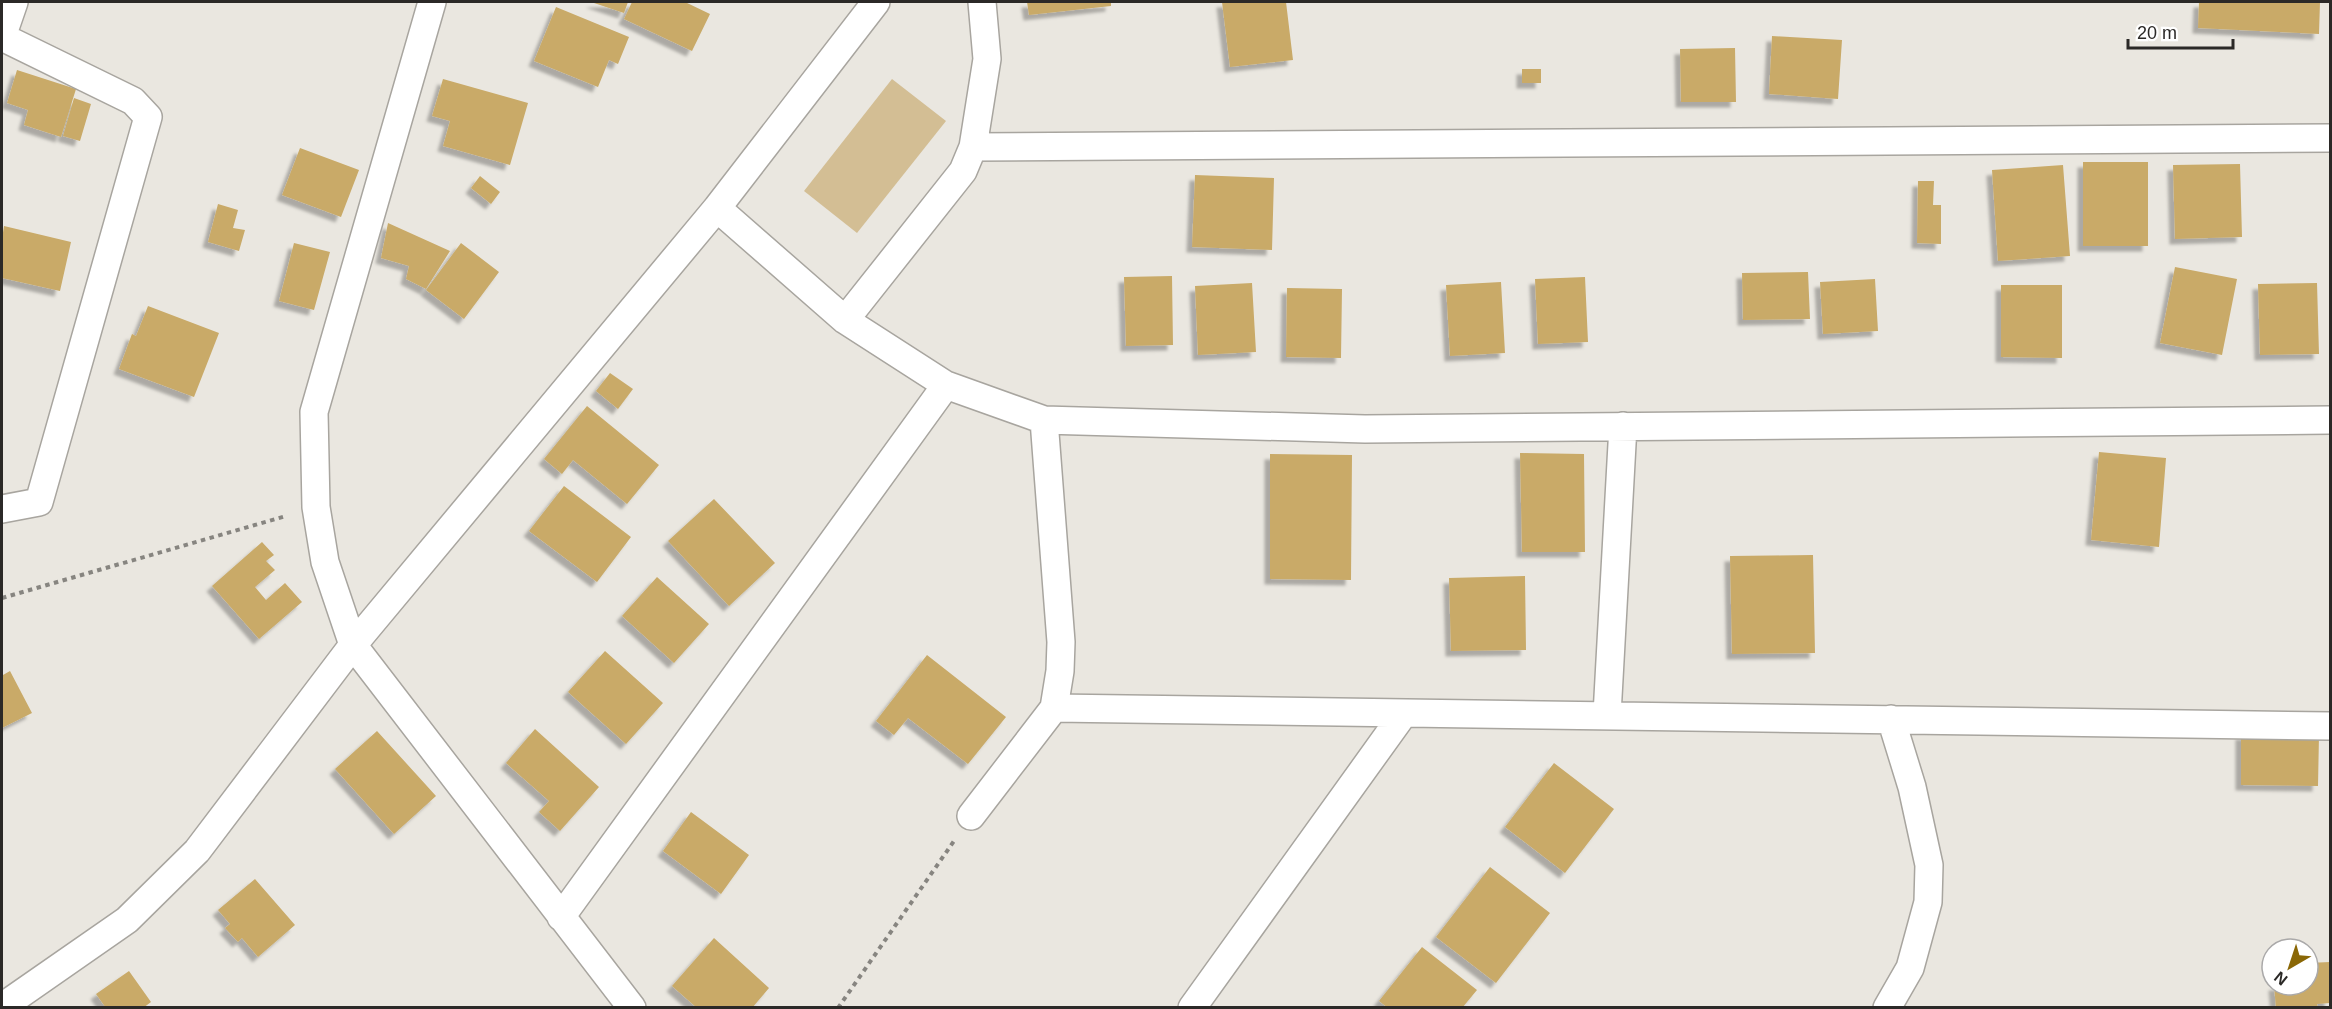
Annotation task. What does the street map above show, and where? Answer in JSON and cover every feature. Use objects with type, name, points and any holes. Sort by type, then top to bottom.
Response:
[{"type":"street","points":[[2,509],[39,502],[148,117],[133,101],[2,37],[14,2]]},
{"type":"street","points":[[432,2],[314,412],[316,507],[325,561],[353,645],[632,1008]]},
{"type":"street","points":[[2,1007],[127,920],[197,851],[353,645],[717,208],[876,2]]},
{"type":"street","points":[[845,320],[963,171],[973,147],[987,59],[982,2]]},
{"type":"street","points":[[973,147],[2331,138]]},
{"type":"street","points":[[717,208],[845,320],[946,385],[1044,420],[1365,429],[2331,420]]},
{"type":"street","points":[[561,917],[946,385]]},
{"type":"street","points":[[971,816],[1054,708],[1060,671],[1061,642],[1044,420]]},
{"type":"street","points":[[1607,716],[1623,426]]},
{"type":"street","points":[[1054,708],[2331,726]]},
{"type":"street","points":[[1192,1008],[1404,712]]},
{"type":"street","points":[[1887,1008],[1910,968],[1928,902],[1929,865],[1912,787],[1892,719]]},
{"type":"path","points":[[2,598],[316,507]]},
{"type":"path","points":[[838,1008],[971,816]]},
{"type":"shaded area","points":[[892,79],[946,121],[857,233],[804,191]]},
{"type":"building","points":[[591,2],[628,2],[624,13]]},
{"type":"building","points":[[632,2],[685,2],[710,14],[692,51],[624,19]]},
{"type":"building","points":[[1027,2],[1111,2],[1111,6],[1029,15]]},
{"type":"building","points":[[1222,2],[1286,2],[1293,60],[1230,67]]},
{"type":"building","points":[[2199,2],[2320,2],[2319,34],[2198,28]]},
{"type":"building","points":[[556,7],[629,37],[618,64],[609,60],[598,87],[534,61]]},
{"type":"building","points":[[1772,36],[1842,40],[1838,99],[1769,94]]},
{"type":"building","points":[[1735,48],[1736,102],[1681,102],[1680,49]]},
{"type":"building","points":[[1522,69],[1541,69],[1541,83],[1522,83]]},
{"type":"building","points":[[17,70],[76,89],[61,137],[24,125],[28,110],[7,103]]},
{"type":"building","points":[[443,79],[528,103],[510,165],[443,146],[450,121],[432,116]]},
{"type":"building","points":[[74,98],[91,104],[80,141],[63,136]]},
{"type":"building","points":[[300,148],[359,170],[341,217],[282,195]]},
{"type":"building","points":[[2083,162],[2148,162],[2148,246],[2083,246]]},
{"type":"building","points":[[2240,164],[2242,237],[2175,239],[2173,165]]},
{"type":"building","points":[[2063,165],[2070,256],[1998,261],[1992,170]]},
{"type":"building","points":[[1195,175],[1274,178],[1272,250],[1192,247]]},
{"type":"building","points":[[480,176],[500,192],[491,204],[471,188]]},
{"type":"building","points":[[1918,181],[1934,181],[1933,205],[1941,205],[1941,244],[1917,243]]},
{"type":"building","points":[[218,204],[238,210],[233,228],[245,230],[239,251],[208,242]]},
{"type":"building","points":[[388,223],[450,251],[426,289],[406,279],[409,266],[381,258]]},
{"type":"building","points":[[4,226],[71,242],[60,291],[2,278]]},
{"type":"building","points":[[294,243],[330,252],[314,310],[279,301]]},
{"type":"building","points":[[461,243],[499,272],[464,319],[426,290]]},
{"type":"building","points":[[2175,267],[2237,279],[2222,355],[2160,343]]},
{"type":"building","points":[[1808,272],[1810,319],[1743,320],[1742,273]]},
{"type":"building","points":[[1172,276],[1173,345],[1126,346],[1124,277]]},
{"type":"building","points":[[1585,277],[1588,342],[1538,344],[1535,279]]},
{"type":"building","points":[[1875,279],[1878,331],[1823,334],[1820,282]]},
{"type":"building","points":[[1501,282],[1505,353],[1450,356],[1446,285]]},
{"type":"building","points":[[1252,283],[1256,352],[1198,355],[1195,286]]},
{"type":"building","points":[[2317,283],[2319,354],[2260,355],[2258,284]]},
{"type":"building","points":[[2001,285],[2062,285],[2062,358],[2001,357]]},
{"type":"building","points":[[1287,288],[1342,289],[1341,358],[1286,357]]},
{"type":"building","points":[[148,306],[219,333],[194,397],[119,369],[132,334],[136,336]]},
{"type":"building","points":[[610,373],[633,389],[618,409],[596,391]]},
{"type":"building","points":[[587,406],[659,465],[627,504],[573,460],[562,474],[544,459]]},
{"type":"building","points":[[2099,452],[2166,458],[2159,547],[2091,540]]},
{"type":"building","points":[[1520,453],[1584,454],[1585,552],[1522,552]]},
{"type":"building","points":[[1270,454],[1352,455],[1351,580],[1270,579]]},
{"type":"building","points":[[564,486],[631,537],[597,582],[529,531]]},
{"type":"building","points":[[714,499],[775,563],[729,606],[668,541]]},
{"type":"building","points":[[262,542],[274,555],[266,561],[275,570],[255,587],[266,600],[285,583],[302,602],[259,639],[212,586]]},
{"type":"building","points":[[1813,555],[1815,653],[1732,654],[1730,556]]},
{"type":"building","points":[[1525,576],[1526,650],[1451,651],[1449,578]]},
{"type":"building","points":[[657,577],[709,624],[674,663],[622,616]]},
{"type":"building","points":[[605,651],[663,703],[626,744],[568,692]]},
{"type":"building","points":[[927,655],[1006,717],[968,764],[908,718],[894,735],[876,721]]},
{"type":"building","points":[[2,671],[3,675],[10,671],[32,713],[2,728]]},
{"type":"building","points":[[535,729],[599,787],[560,831],[539,812],[549,801],[506,763]]},
{"type":"building","points":[[377,731],[436,796],[394,834],[335,769]]},
{"type":"building","points":[[2241,734],[2319,735],[2318,786],[2241,785]]},
{"type":"building","points":[[1554,763],[1614,809],[1565,873],[1505,827]]},
{"type":"building","points":[[691,812],[749,855],[721,894],[663,851]]},
{"type":"building","points":[[1490,867],[1550,913],[1496,983],[1436,937]]},
{"type":"building","points":[[255,879],[295,925],[258,957],[242,938],[238,942],[225,928],[230,924],[218,910]]},
{"type":"building","points":[[714,938],[769,988],[752,1008],[697,1008],[672,986]]},
{"type":"building","points":[[1422,947],[1477,990],[1462,1008],[1388,1008],[1379,1001]]},
{"type":"building","points":[[2320,962],[2330,962],[2330,1003],[2317,1004],[2318,1008],[2276,1008],[2275,997],[2320,997]]},
{"type":"building","points":[[129,971],[151,1002],[143,1008],[106,1008],[96,994]]}]
